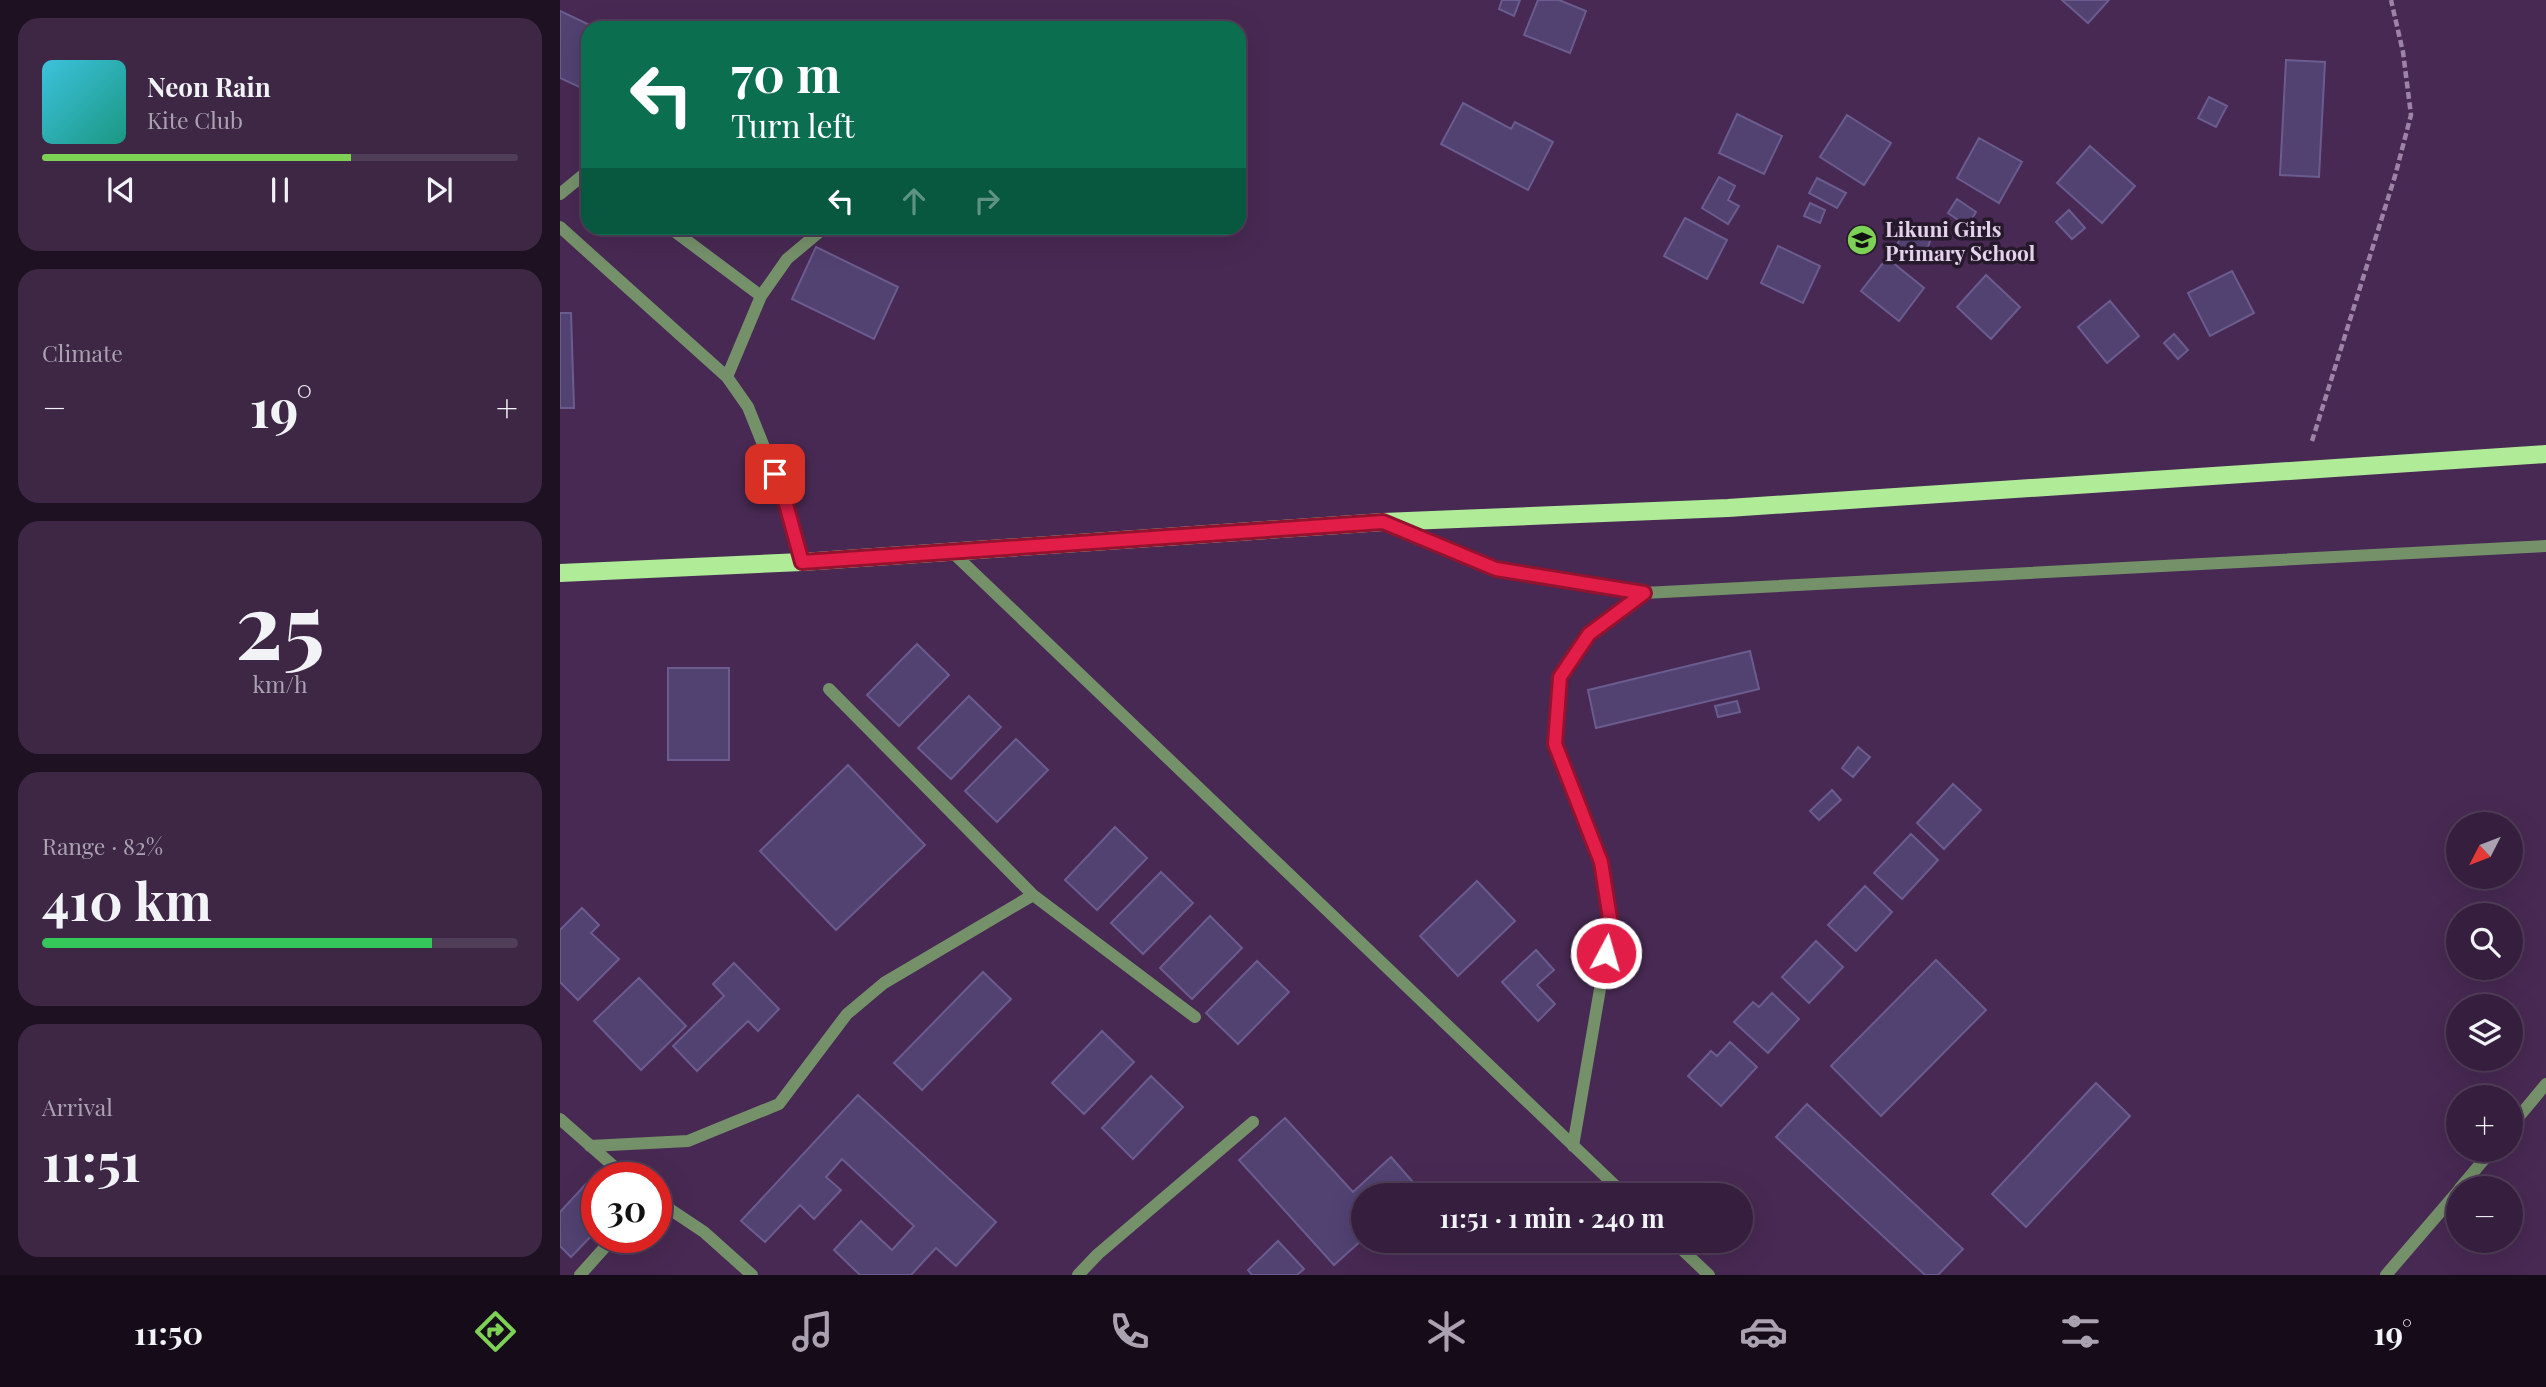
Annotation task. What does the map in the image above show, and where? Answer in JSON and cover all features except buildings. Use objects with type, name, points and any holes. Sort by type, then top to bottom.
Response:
[{"type":"main road","points":[[560,573],[802,562],[1383,522],[1728,508],[2546,454]]},
{"type":"street","points":[[560,194],[581,177]]},
{"type":"street","points":[[560,227],[727,377],[748,407],[784,497],[802,562]]},
{"type":"street","points":[[679,235],[761,296]]},
{"type":"street","points":[[727,377],[761,296],[787,259],[816,235]]},
{"type":"street","points":[[1383,522],[1496,569],[1644,593],[2546,546]]},
{"type":"street","points":[[952,552],[1612,1183]]},
{"type":"street","points":[[1573,1146],[1611,925],[1601,862],[1555,744],[1560,677],[1589,634],[1644,593]]},
{"type":"street","points":[[829,689],[1033,895],[1195,1017]]},
{"type":"street","points":[[590,1146],[688,1141],[779,1104],[847,1014],[884,983],[1033,895]]},
{"type":"street","points":[[2523,1112],[2546,1084]]},
{"type":"street","points":[[560,1119],[608,1162]]},
{"type":"street","points":[[1078,1275],[1098,1254],[1253,1122]]},
{"type":"street","points":[[2470,1176],[2482,1162]]},
{"type":"street","points":[[2386,1275],[2446,1204]]},
{"type":"street","points":[[672,1211],[704,1232],[752,1275]]},
{"type":"street","points":[[579,1275],[599,1253]]},
{"type":"street","points":[[1686,1253],[1709,1275]]},
{"type":"path","points":[[2303,470],[2395,176],[2411,115],[2403,52],[2391,0]]},
{"type":"place","name":"Likuni Girls Primary School","points":[[1862,240]]},
{"type":"route","points":[[775,474],[802,562],[1383,522],[1496,569],[1644,593],[1589,634],[1560,677],[1555,744],[1601,862],[1611,925],[1606,953]]}]
